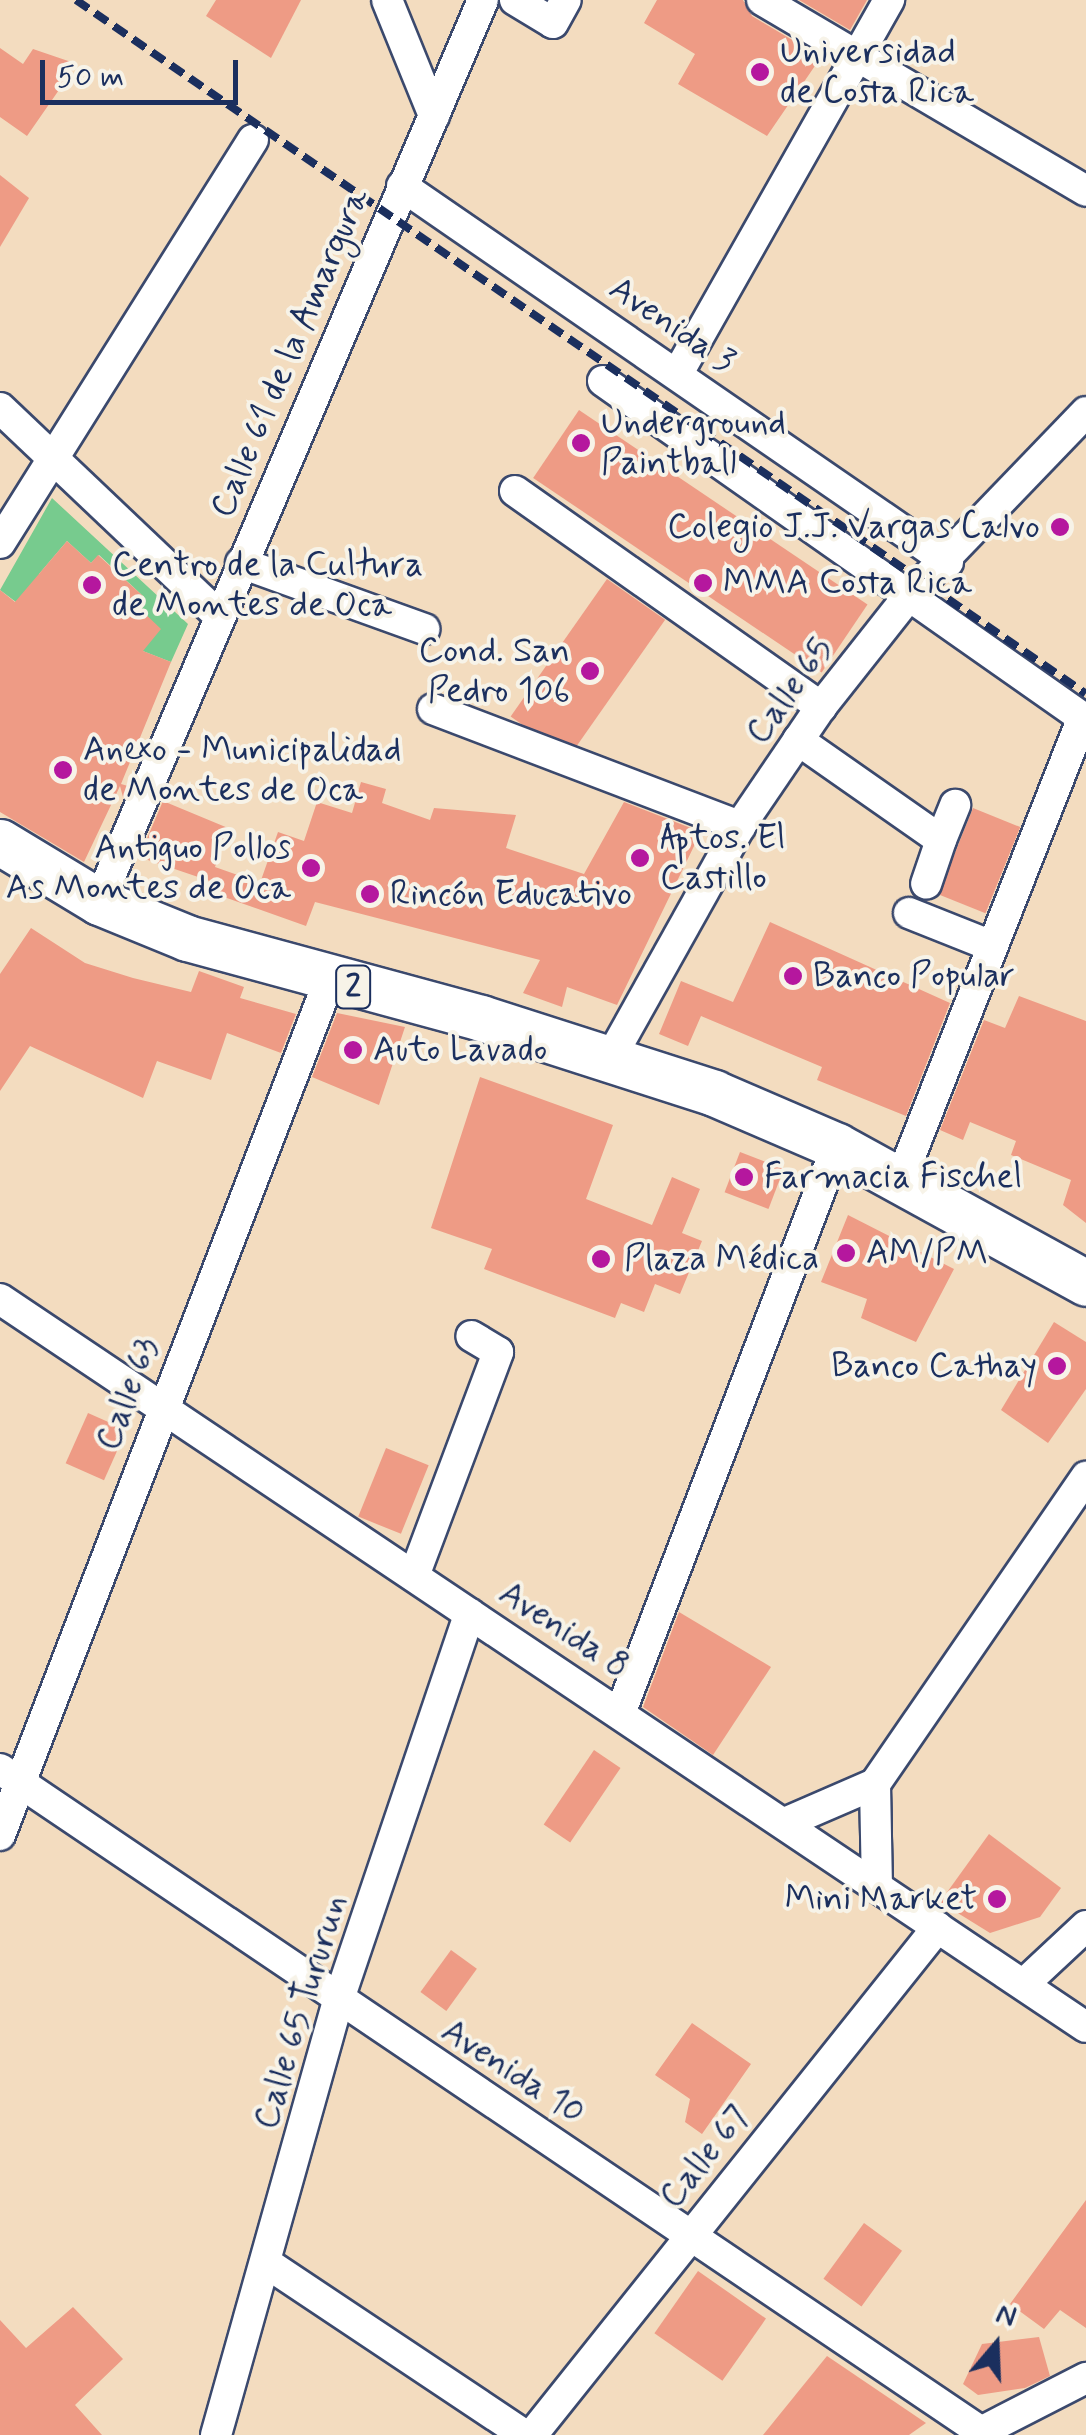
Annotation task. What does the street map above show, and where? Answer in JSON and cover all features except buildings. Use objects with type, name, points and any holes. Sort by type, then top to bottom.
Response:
[{"type":"highway","name":"2","points":[[0,842],[99,902],[330,981],[612,1057],[837,1146],[1086,1283]]},
{"type":"street","points":[[387,0],[434,116]]},
{"type":"street","name":"Calle 61 de la Amargura","points":[[99,902],[482,0]]},
{"type":"street","points":[[515,0],[553,22],[566,0]]},
{"type":"street","points":[[762,0],[1086,191]]},
{"type":"street","points":[[678,373],[889,0]]},
{"type":"street","points":[[0,543],[253,140]]},
{"type":"street","name":"Avenida 3","points":[[402,186],[948,562]]},
{"type":"street","points":[[603,380],[907,598],[1084,719],[901,1179]]},
{"type":"street","points":[[0,408],[218,616]]},
{"type":"street","name":"Calle 65","points":[[612,1057],[740,826],[821,706],[907,598],[948,562],[1086,412]]},
{"type":"street","points":[[515,491],[821,706]]},
{"type":"street","points":[[241,563],[424,629]]},
{"type":"street","points":[[433,709],[740,826]]},
{"type":"street","points":[[798,740],[942,840]]},
{"type":"street","points":[[926,884],[955,805]]},
{"type":"street","points":[[909,913],[992,946]]},
{"type":"street","name":"Calle 63","points":[[0,1835],[10,1776],[163,1406],[330,981]]},
{"type":"street","points":[[622,1710],[837,1146]]},
{"type":"street","name":"Avenida 8","points":[[0,1299],[469,1614],[622,1710],[938,1927],[1026,1982],[1086,2027]]},
{"type":"street","points":[[414,1576],[498,1352],[470,1336]]},
{"type":"street","points":[[787,1822],[874,1784],[1086,1477]]},
{"type":"street","name":"Calle 65 Tururun","points":[[216,2435],[268,2264],[338,2002],[469,1614]]},
{"type":"street","name":"Avenida 10","points":[[10,1776],[338,2002],[690,2234],[981,2434]]},
{"type":"street","points":[[874,1784],[877,1885]]},
{"type":"street","points":[[1026,1982],[1086,1926]]},
{"type":"street","name":"Calle 67","points":[[532,2435],[938,1927]]},
{"type":"street","points":[[268,2264],[524,2435]]},
{"type":"street","points":[[981,2434],[1086,2378]]},
{"type":"green space","points":[[52,498],[188,624],[171,662],[135,648],[69,642],[0,590]],"holes":[[[67,541],[91,563],[99,555],[144,597],[103,631],[39,574]]]},
{"type":"railway","points":[[76,0],[1086,694]]},
{"type":"place","name":"Universidad de Costa Rica","points":[[760,72]]},
{"type":"place","name":"Underground Paintball","points":[[581,443]]},
{"type":"place","name":"Colegio J.J. Vargas Calvo","points":[[1060,527]]},
{"type":"place","name":"MMA Costa Rica","points":[[703,583]]},
{"type":"place","name":"Centro de la Cultura de Montes de Oca","points":[[92,585]]},
{"type":"place","name":"Cond. San Pedro 106","points":[[590,671]]},
{"type":"place","name":"Anexo - Municipalidad de Montes de Oca","points":[[63,770]]},
{"type":"place","name":"Aptos. El Castillo","points":[[640,858]]},
{"type":"place","name":"Antiguo Pollos As Montes de Oca","points":[[311,868]]},
{"type":"place","name":"Rincón Educativo","points":[[370,894]]},
{"type":"place","name":"Banco Popular","points":[[793,976]]},
{"type":"place","name":"Auto Lavado","points":[[353,1050]]},
{"type":"place","name":"Farmacia Fischel","points":[[744,1177]]},
{"type":"place","name":"AM/PM","points":[[846,1253]]},
{"type":"place","name":"Plaza Médica","points":[[601,1259]]},
{"type":"place","name":"Banco Cathay","points":[[1057,1366]]},
{"type":"place","name":"Mini Market","points":[[997,1899]]}]
